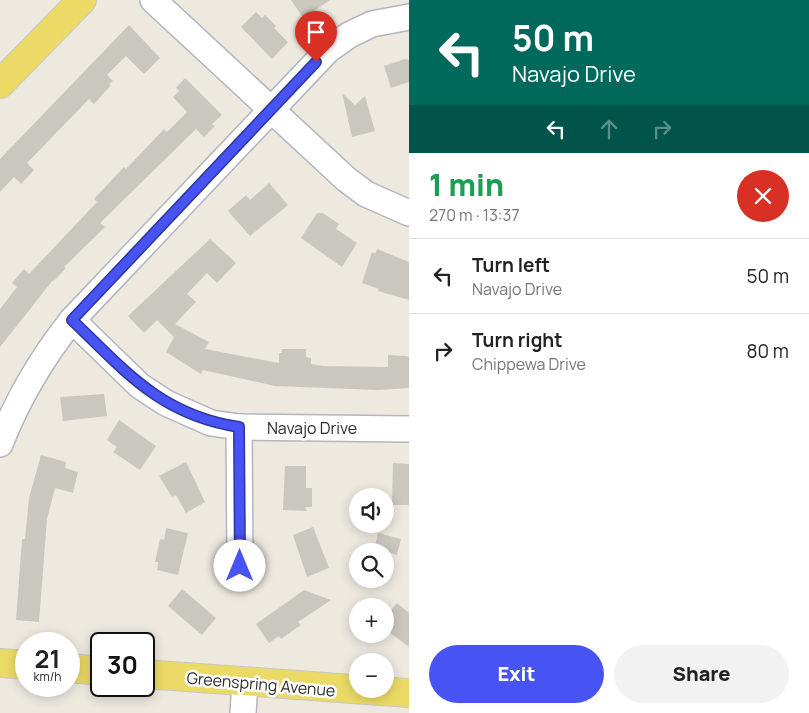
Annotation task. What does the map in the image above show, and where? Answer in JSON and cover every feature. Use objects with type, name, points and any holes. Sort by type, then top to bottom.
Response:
[{"type":"main road","points":[[0,84],[82,0]]},
{"type":"main road","points":[[0,663],[15,664]]},
{"type":"main road","name":"Greenspring Avenue","points":[[155,675],[246,683],[409,693]]},
{"type":"street","points":[[153,0],[346,179],[366,194],[409,213]]},
{"type":"street","points":[[0,444],[11,415],[44,355],[72,320],[270,110],[328,50],[349,35],[372,24],[409,17]]},
{"type":"street","name":"Navajo Drive","points":[[72,320],[140,386],[166,403],[211,423],[239,427],[409,429]]},
{"type":"street","points":[[239,427],[240,566]]},
{"type":"street","points":[[243,713],[246,683]]},
{"type":"building","points":[[291,0],[330,0],[307,16],[302,16]]},
{"type":"building","points":[[256,12],[262,18],[265,15],[276,26],[274,28],[288,42],[272,59],[241,27]]},
{"type":"building","points":[[129,25],[160,58],[144,74],[126,56],[107,75],[113,81],[94,104],[89,99],[27,163],[34,170],[21,184],[14,177],[0,192],[0,159]]},
{"type":"building","points":[[405,59],[409,60],[409,82],[391,88],[384,66]]},
{"type":"building","points":[[185,78],[222,115],[212,124],[215,126],[204,137],[196,129],[100,223],[105,227],[64,267],[66,268],[53,280],[0,347],[0,309],[17,287],[12,283],[24,269],[29,274],[97,202],[94,199],[124,167],[126,169],[164,129],[167,132],[187,112],[173,97],[179,91],[176,88]]},
{"type":"building","points":[[342,93],[355,105],[365,96],[375,131],[352,137]]},
{"type":"building","points":[[269,183],[288,205],[250,236],[228,211],[246,195],[250,200]]},
{"type":"building","points":[[317,213],[323,213],[339,224],[336,229],[357,243],[342,267],[301,238]]},
{"type":"building","points":[[210,239],[236,263],[217,283],[207,273],[187,294],[196,302],[175,324],[209,342],[205,349],[279,363],[279,353],[282,353],[282,349],[306,349],[306,357],[311,358],[311,364],[323,366],[388,367],[388,355],[406,356],[409,357],[409,388],[378,390],[275,386],[203,370],[201,374],[166,352],[174,337],[157,320],[144,333],[128,316]]},
{"type":"building","points":[[377,249],[409,262],[409,300],[378,291],[379,289],[362,283],[372,252],[375,254]]},
{"type":"building","points":[[104,394],[107,416],[63,421],[60,397]]},
{"type":"building","points":[[119,420],[156,446],[140,470],[113,452],[117,447],[107,440]]},
{"type":"building","points":[[41,455],[66,462],[65,468],[78,472],[73,493],[55,488],[47,519],[39,622],[16,620],[22,539],[25,539],[29,498]]},
{"type":"building","points":[[186,462],[205,502],[186,513],[176,495],[172,497],[159,476]]},
{"type":"building","points":[[393,463],[409,464],[409,505],[394,505],[394,488],[392,488]]},
{"type":"building","points":[[285,466],[306,466],[306,488],[312,488],[312,507],[305,507],[307,511],[283,510]]},
{"type":"building","points":[[313,527],[329,568],[307,577],[293,535]]},
{"type":"building","points":[[166,528],[188,533],[178,575],[157,570],[158,562],[155,562],[160,539],[164,540]]},
{"type":"building","points":[[378,533],[401,539],[397,555],[394,554],[394,543],[376,543]]},
{"type":"building","points":[[182,589],[216,618],[202,635],[168,606]]},
{"type":"building","points":[[304,590],[331,600],[298,622],[301,625],[281,639],[279,636],[269,643],[256,624]]},
{"type":"building","points":[[397,603],[409,613],[409,647],[394,636],[394,607]]},
{"type":"route","points":[[240,566],[239,427],[211,423],[166,403],[140,386],[72,320],[316,62]]}]
